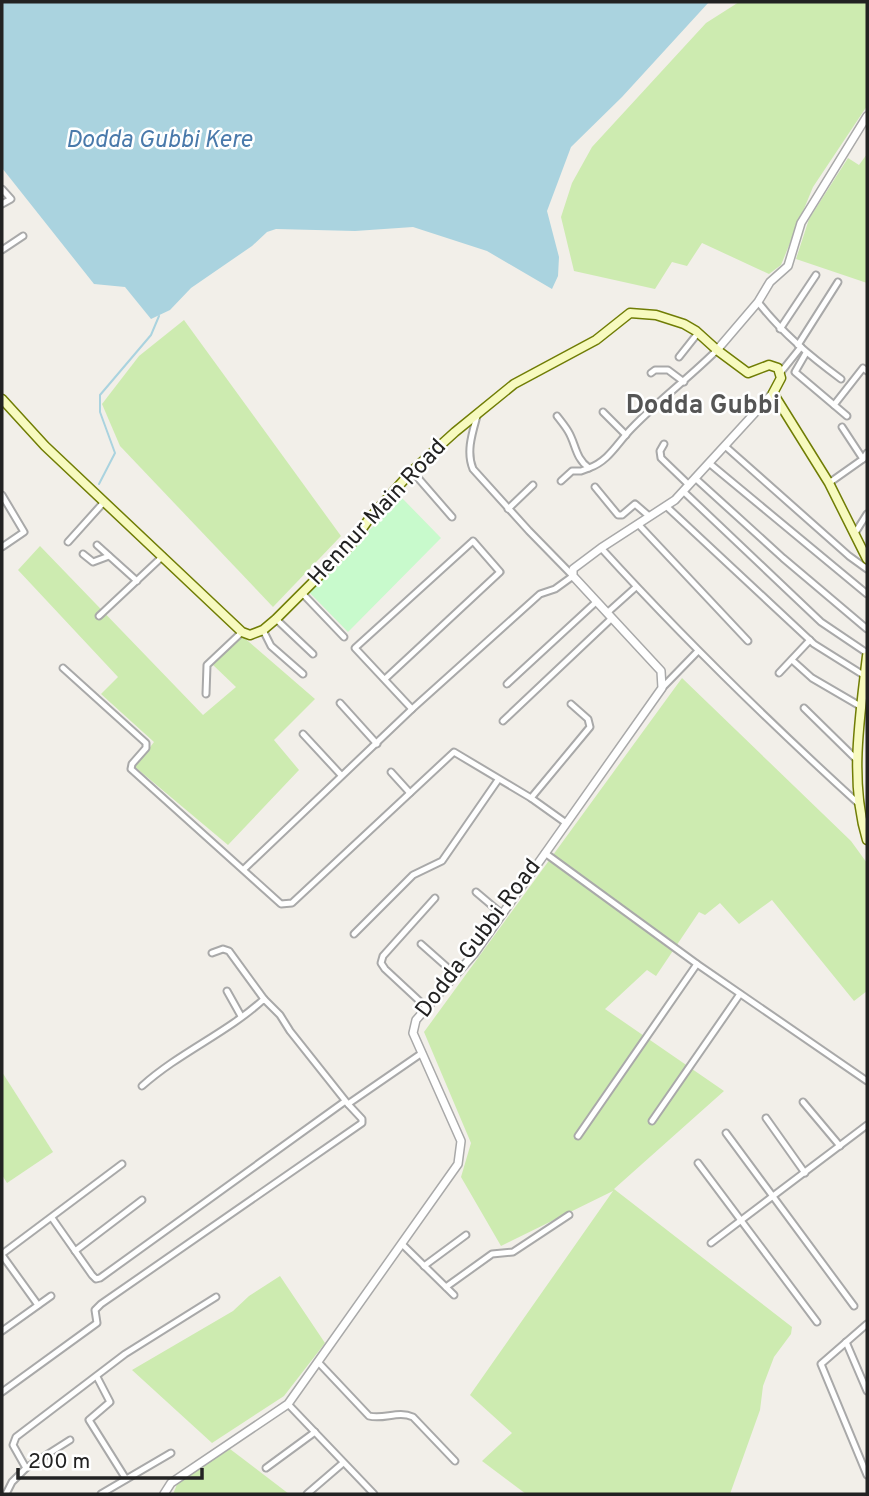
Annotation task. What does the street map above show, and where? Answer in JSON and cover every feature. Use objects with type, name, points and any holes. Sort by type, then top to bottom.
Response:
[{"type":"main road","name":"Hennur Main Road","points":[[263,630],[352,543],[369,519],[412,471],[478,413],[514,384],[596,340],[630,313],[656,315],[684,324],[748,373],[769,365],[775,365],[780,372]]},
{"type":"main road","points":[[780,372],[781,378],[773,393],[829,483],[867,559]]},
{"type":"main road","points":[[2,399],[45,446],[242,632],[250,635],[263,630]]},
{"type":"main road","points":[[867,655],[860,706],[857,760],[862,823],[867,840]]},
{"type":"street","points":[[561,481],[572,471],[598,465],[626,435],[717,350],[758,302],[770,282],[788,266],[801,223],[867,116]]},
{"type":"street","points":[[2,189],[11,199],[2,204]]},
{"type":"street","points":[[2,250],[23,236]]},
{"type":"street","points":[[780,329],[816,275]]},
{"type":"street","points":[[780,372],[838,282]]},
{"type":"street","points":[[758,302],[780,329],[841,379]]},
{"type":"street","points":[[679,357],[698,333]]},
{"type":"street","points":[[795,372],[806,353]]},
{"type":"street","points":[[834,405],[863,368],[867,371]]},
{"type":"street","points":[[651,373],[655,370],[668,370],[684,382]]},
{"type":"street","points":[[780,372],[795,372],[847,416]]},
{"type":"street","points":[[573,576],[573,569],[577,565],[666,506],[683,491],[773,393]]},
{"type":"street","points":[[603,412],[626,435]]},
{"type":"street","points":[[478,413],[470,460],[477,475],[661,671],[662,688]]},
{"type":"street","points":[[557,416],[570,433],[573,447],[589,468]]},
{"type":"street","points":[[842,427],[863,459]]},
{"type":"street","points":[[664,444],[660,451],[661,458],[692,481],[867,629]]},
{"type":"street","points":[[725,446],[867,569]]},
{"type":"street","points":[[829,483],[863,459],[867,453]]},
{"type":"street","points":[[709,463],[867,594]]},
{"type":"street","points":[[412,471],[452,517]]},
{"type":"street","points":[[508,509],[533,485]]},
{"type":"street","points":[[595,487],[618,515],[622,515],[635,504],[649,516]]},
{"type":"street","points":[[683,491],[821,622],[867,655]]},
{"type":"street","points":[[2,495],[24,532],[2,547]]},
{"type":"street","points":[[68,542],[104,502]]},
{"type":"street","points":[[666,506],[810,640],[865,677]]},
{"type":"street","points":[[855,533],[867,514]]},
{"type":"street","points":[[638,524],[748,641]]},
{"type":"street","points":[[385,679],[500,572],[473,541],[355,648],[412,709]]},
{"type":"street","points":[[97,545],[137,581]]},
{"type":"street","points":[[601,548],[752,706],[861,805]]},
{"type":"street","points":[[83,554],[93,562],[109,556]]},
{"type":"street","points":[[99,616],[163,556]]},
{"type":"street","points":[[244,869],[412,709],[540,594],[555,589],[573,576]]},
{"type":"street","points":[[503,721],[636,587]]},
{"type":"street","points":[[302,593],[344,637]]},
{"type":"street","points":[[507,684],[596,601]]},
{"type":"street","points":[[276,619],[313,654]]},
{"type":"street","points":[[263,630],[271,646],[303,674]]},
{"type":"street","points":[[206,694],[207,665],[242,632]]},
{"type":"street","points":[[779,673],[810,640]]},
{"type":"street","points":[[662,688],[698,652]]},
{"type":"street","points":[[792,660],[806,674],[860,706]]},
{"type":"street","points":[[63,668],[146,743],[146,748],[131,769],[282,904],[287,905],[454,752],[531,798],[566,823]]},
{"type":"street","name":"Dodda Gubbi Road","points":[[164,1494],[171,1483],[288,1404],[458,1164],[461,1141],[413,1033],[416,1020],[474,954],[662,688]]},
{"type":"street","points":[[340,703],[377,744]]},
{"type":"street","points":[[531,798],[590,727],[588,719],[571,704]]},
{"type":"street","points":[[804,708],[857,760]]},
{"type":"street","points":[[303,734],[341,775]]},
{"type":"street","points":[[391,772],[410,793]]},
{"type":"street","points":[[355,934],[413,875],[442,861],[498,780]]},
{"type":"street","points":[[545,852],[697,964],[867,1081]]},
{"type":"street","points":[[476,892],[502,915]]},
{"type":"street","points":[[426,1008],[381,962],[383,956],[435,898]]},
{"type":"street","points":[[421,944],[456,975]]},
{"type":"street","points":[[2,1392],[97,1323],[94,1310],[100,1304],[362,1123],[362,1119],[346,1103],[229,951],[223,949],[212,953]]},
{"type":"street","points":[[578,1136],[697,964]]},
{"type":"street","points":[[227,991],[241,1016]]},
{"type":"street","points":[[652,1121],[740,994]]},
{"type":"street","points":[[142,1086],[264,999]]},
{"type":"street","points":[[52,1218],[96,1279],[100,1278],[346,1103],[422,1053]]},
{"type":"street","points":[[803,1102],[840,1146]]},
{"type":"street","points":[[766,1118],[805,1172]]},
{"type":"street","points":[[711,1243],[867,1125]]},
{"type":"street","points":[[726,1133],[854,1306]]},
{"type":"street","points":[[698,1163],[817,1322]]},
{"type":"street","points":[[38,1306],[2,1255],[122,1164]]},
{"type":"street","points":[[75,1251],[142,1200]]},
{"type":"street","points":[[446,1287],[492,1254],[513,1252],[569,1215]]},
{"type":"street","points":[[424,1266],[467,1234]]},
{"type":"street","points":[[402,1244],[454,1295]]},
{"type":"street","points":[[2,1331],[51,1296]]},
{"type":"street","points":[[26,1468],[13,1445],[16,1437],[125,1354],[216,1297]]},
{"type":"street","points":[[867,1324],[821,1364],[867,1475]]},
{"type":"street","points":[[846,1342],[867,1391]]},
{"type":"street","points":[[319,1363],[369,1416],[375,1418],[406,1414],[413,1417],[455,1461]]},
{"type":"street","points":[[97,1377],[110,1402],[89,1420],[126,1479]]},
{"type":"street","points":[[288,1404],[374,1494]]},
{"type":"street","points":[[266,1468],[315,1432]]},
{"type":"street","points":[[6,1494],[12,1482],[26,1468],[70,1440]]},
{"type":"street","points":[[101,1494],[171,1453]]},
{"type":"street","points":[[307,1494],[343,1463]]},
{"type":"green space","points":[[739,2],[867,2],[867,106],[813,187],[781,265],[769,274],[702,243],[687,266],[672,262],[655,289],[574,271],[561,217],[572,183],[592,147],[706,23]]},
{"type":"green space","points":[[867,154],[867,283],[796,259],[809,219],[848,158],[859,165]]},
{"type":"green space","points":[[184,320],[341,536],[273,607],[120,446],[102,404],[139,356]]},
{"type":"green space","points":[[402,498],[441,538],[348,632],[308,591]]},
{"type":"green space","points":[[40,546],[203,715],[236,687],[212,664],[241,635],[315,699],[274,740],[299,770],[228,845],[135,767],[154,742],[101,694],[118,677],[18,570]]},
{"type":"green space","points":[[682,678],[851,841],[867,863],[867,991],[854,1001],[772,900],[739,924],[720,903],[705,915],[699,912],[656,976],[647,970],[605,1009],[724,1091],[614,1189],[792,1327],[791,1334],[774,1357],[763,1386],[760,1410],[730,1494],[526,1494],[482,1461],[512,1433],[470,1395],[613,1191],[501,1246],[461,1177],[471,1143],[424,1032]]},
{"type":"green space","points":[[2,1072],[53,1152],[7,1183],[2,1175]]},
{"type":"green space","points":[[280,1276],[325,1343],[284,1396],[212,1443],[132,1370],[233,1311],[249,1296]]},
{"type":"green space","points":[[230,1449],[289,1494],[173,1494],[178,1482]]},
{"type":"water","name":"Dodda Gubbi Kere","points":[[2,2],[709,2],[622,97],[571,147],[547,211],[559,257],[558,276],[552,289],[487,251],[413,227],[355,231],[276,229],[267,232],[252,246],[191,288],[170,310],[151,319],[125,287],[94,284],[2,168]]},
{"type":"waterway","points":[[99,484],[115,453],[100,412],[100,395],[151,335],[159,316]]},
{"type":"district","name":"Dodda Gubbi","points":[[703,406]]}]
